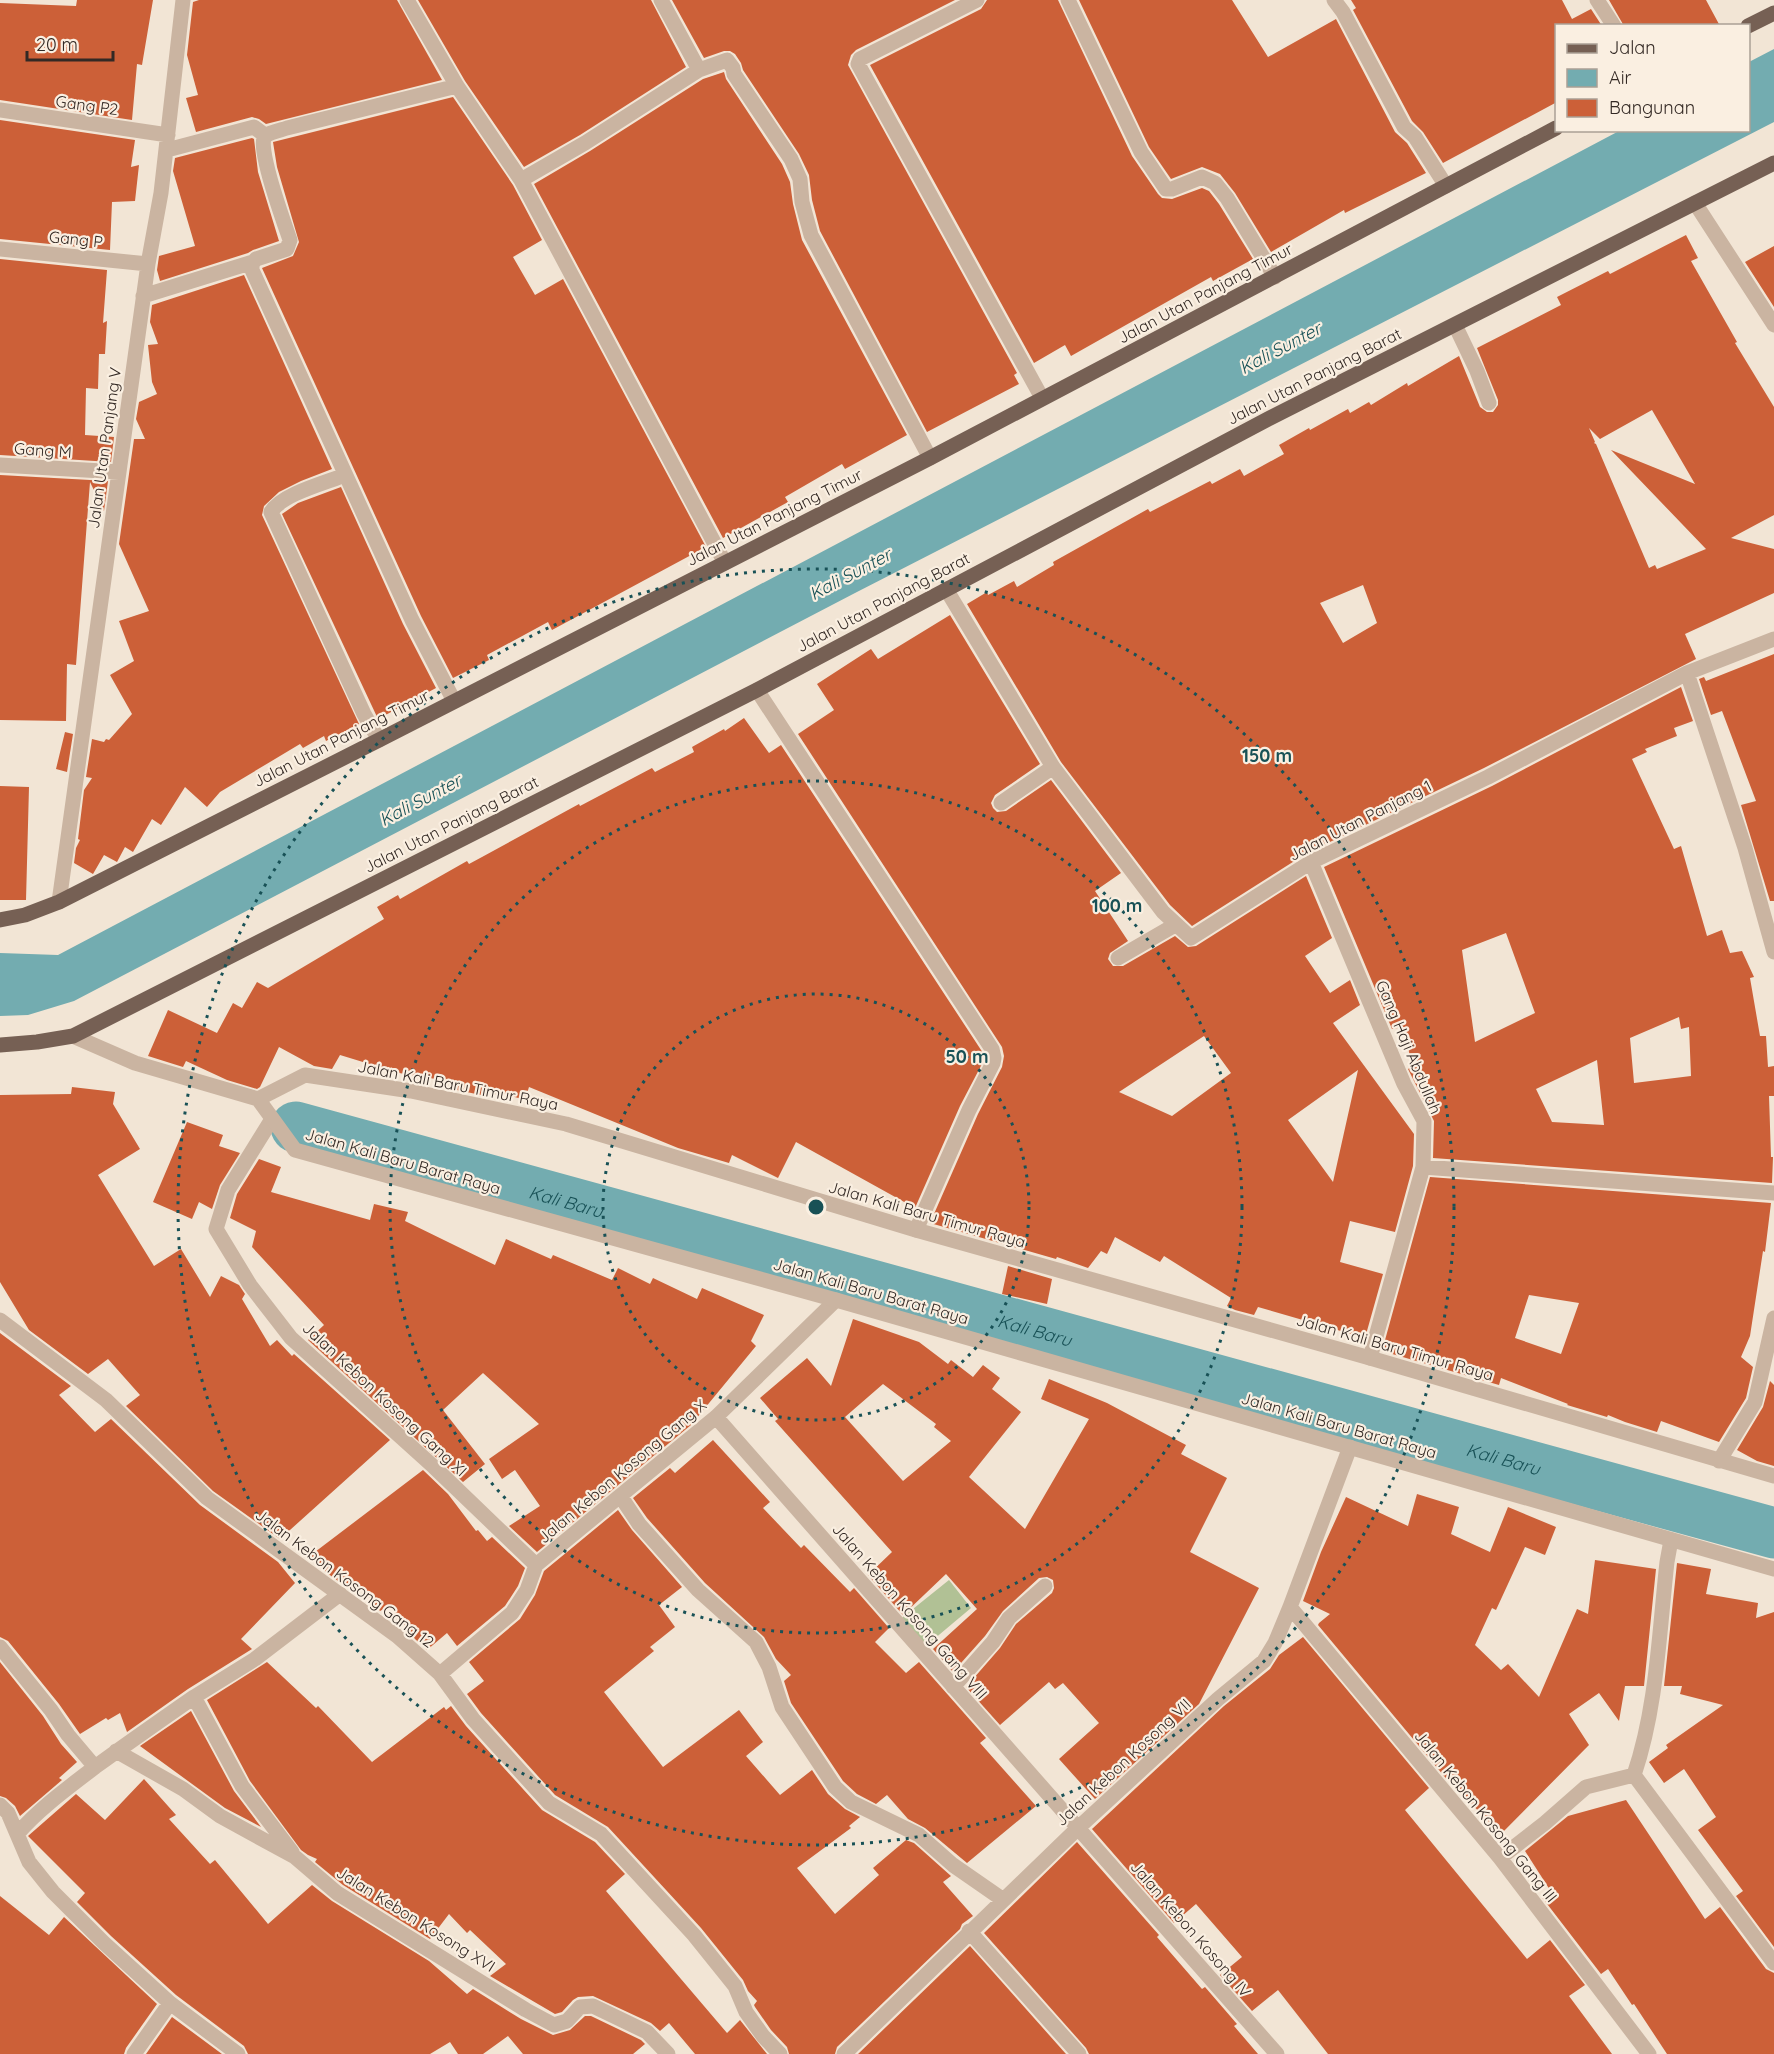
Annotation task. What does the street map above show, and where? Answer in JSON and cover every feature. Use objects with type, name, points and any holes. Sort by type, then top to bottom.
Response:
[{"type":"main road","points":[[1750,26],[1774,13]]},
{"type":"main road","name":"Jalan Utan Panjang Timur","points":[[0,920],[25,915],[59,902],[379,740],[930,458],[1555,129]]},
{"type":"main road","name":"Jalan Utan Panjang Barat","points":[[0,1045],[71,1036],[757,690],[1260,423],[1774,163]]},
{"type":"street","name":"Jalan Utan Panjang V","points":[[59,902],[148,264],[161,193],[183,0]]},
{"type":"street","points":[[408,0],[457,86],[521,180],[725,563]]},
{"type":"street","points":[[661,0],[699,70]]},
{"type":"street","points":[[977,0],[875,51],[861,59],[858,64],[1042,398]]},
{"type":"street","points":[[1068,0],[1141,152],[1166,189],[1173,189],[1202,177],[1215,183],[1227,198],[1275,277]]},
{"type":"street","points":[[1334,0],[1343,12],[1404,127],[1415,137],[1446,186]]},
{"type":"street","points":[[1597,0],[1613,24]]},
{"type":"street","points":[[521,180],[585,143],[699,70],[727,60],[791,159],[800,179],[802,202],[811,234],[930,458]]},
{"type":"street","points":[[144,296],[287,249],[290,240],[271,182],[263,147],[263,139],[266,136],[287,128],[457,86]]},
{"type":"street","name":"Gang P2","points":[[0,110],[168,135]]},
{"type":"street","points":[[166,150],[254,127],[266,136]]},
{"type":"street","points":[[1695,203],[1774,325]]},
{"type":"street","name":"Gang P","points":[[0,249],[148,264]]},
{"type":"street","points":[[253,262],[252,270],[345,475],[412,620],[454,700]]},
{"type":"street","points":[[1455,326],[1477,371],[1489,403]]},
{"type":"street","name":"Gang M","points":[[0,465],[119,472]]},
{"type":"street","points":[[345,475],[297,494],[277,504],[271,512],[364,714],[379,740]]},
{"type":"street","points":[[946,589],[1053,767],[1175,925],[1118,958]]},
{"type":"street","name":"Jalan Utan Panjang 1","points":[[1175,925],[1191,938],[1311,862],[1488,777],[1687,673],[1774,639]]},
{"type":"street","points":[[1687,673],[1745,848],[1774,952]]},
{"type":"street","points":[[757,690],[992,1049],[993,1063],[969,1110],[916,1230]]},
{"type":"street","points":[[1001,803],[1053,767]]},
{"type":"street","name":"Gang Haji Abdullah","points":[[1311,862],[1404,1084],[1424,1121],[1423,1167],[1370,1358]]},
{"type":"street","points":[[71,1036],[135,1063],[258,1099]]},
{"type":"street","name":"Jalan Kali Baru Timur Raya","points":[[258,1099],[305,1075],[411,1091],[566,1124],[916,1230],[1370,1358],[1774,1476]]},
{"type":"street","name":"Jalan Kali Baru Barat Raya","points":[[258,1099],[296,1150],[836,1300],[1774,1569]]},
{"type":"street","name":"Jalan Kebon Kosong Gang XI","points":[[272,1119],[228,1190],[216,1229],[250,1285],[291,1338],[434,1467],[536,1566]]},
{"type":"street","points":[[1423,1167],[1774,1193]]},
{"type":"street","name":"Jalan Kebon Kosong Gang X","points":[[440,1674],[512,1613],[527,1590],[536,1566],[716,1417],[836,1300]]},
{"type":"street","points":[[1719,1461],[1755,1402],[1774,1318]]},
{"type":"street","name":"Jalan Kebon Kosong Gang 12","points":[[0,1320],[106,1400],[207,1498],[397,1636],[440,1674],[473,1719],[549,1803],[601,1834],[694,1935],[735,1986],[746,2012],[763,2036],[780,2054]]},
{"type":"street","name":"Jalan Kebon Kosong Gang VIII","points":[[716,1417],[1078,1828]]},
{"type":"street","name":"Jalan Kebon Kosong VII","points":[[844,2054],[1002,1899],[1218,1699],[1264,1661],[1275,1643],[1290,1606],[1350,1447]]},
{"type":"street","points":[[621,1497],[639,1524],[698,1590],[756,1642],[769,1667],[782,1707],[835,1786],[851,1802],[919,1835],[953,1865],[1002,1899]]},
{"type":"street","points":[[1634,1775],[1652,1702],[1671,1540]]},
{"type":"street","points":[[953,1687],[993,1642],[1009,1618],[1045,1586]]},
{"type":"street","points":[[18,1833],[36,1813],[116,1751],[194,1697],[255,1659],[340,1594]]},
{"type":"street","name":"Jalan Kebon Kosong Gang III","points":[[1290,1606],[1500,1858],[1649,2054]]},
{"type":"street","points":[[0,1647],[95,1767]]},
{"type":"street","points":[[194,1697],[242,1786],[295,1857]]},
{"type":"street","name":"Jalan Kebon Kosong XVI","points":[[116,1751],[183,1789],[220,1816],[295,1857],[337,1893],[526,2010],[554,2025],[567,2021],[580,2007],[593,2006],[646,2032],[668,2054]]},
{"type":"street","points":[[1500,1858],[1586,1787],[1634,1775]]},
{"type":"street","points":[[1634,1775],[1774,1963]]},
{"type":"street","points":[[0,1804],[8,1813],[29,1862],[53,1892],[104,1943],[170,2003],[238,2054]]},
{"type":"street","name":"Jalan Kebon Kosong IV","points":[[1078,1828],[1277,2054]]},
{"type":"street","points":[[969,1932],[1079,2054]]},
{"type":"street","points":[[134,2054],[170,2003]]},
{"type":"green space","points":[[949,1580],[971,1608],[921,1650],[898,1621]]},
{"type":"water","name":"Kali Sunter","points":[[1774,49],[1774,122],[855,593],[74,1001],[28,1015],[0,1016],[0,953],[58,955],[1617,132],[1750,132],[1750,61]]},
{"type":"building","points":[[77,0],[153,0],[142,65],[137,64],[132,120],[0,100],[0,3],[76,6]]},
{"type":"building","points":[[199,0],[397,0],[442,80],[266,124],[252,117],[196,132],[186,98],[198,95],[187,55],[193,2]]},
{"type":"building","points":[[418,0],[651,0],[686,67],[580,135],[524,167],[465,81]]},
{"type":"building","points":[[672,0],[955,0],[856,50],[851,55],[848,65],[1017,373],[1014,375],[1019,384],[927,432],[820,231],[812,200],[809,175],[799,154],[743,70],[735,54],[724,51],[704,58]]},
{"type":"building","points":[[987,0],[1058,0],[1132,156],[1158,194],[1162,198],[1172,199],[1202,188],[1209,191],[1253,259],[1213,281],[1211,277],[1071,356],[1065,345],[1034,363],[870,65],[981,9]]},
{"type":"building","points":[[1079,0],[1232,0],[1268,57],[1336,19],[1395,132],[1407,143],[1426,173],[1345,213],[1344,210],[1271,252],[1235,193],[1220,174],[1202,167],[1171,179],[1149,147]]},
{"type":"building","points":[[1351,0],[1562,0],[1572,19],[1591,9],[1601,24],[1555,24],[1555,103],[1443,163],[1423,132],[1412,121],[1353,10],[1356,8]]},
{"type":"building","points":[[1609,0],[1706,0],[1719,24],[1623,24]]},
{"type":"building","points":[[724,72],[726,79],[782,164],[790,182],[802,240],[907,435],[845,469],[842,464],[785,497],[788,502],[723,538],[534,184],[703,79]]},
{"type":"building","points":[[453,97],[513,185],[542,240],[513,257],[535,295],[563,279],[706,547],[552,630],[548,622],[487,655],[489,660],[453,678],[421,616],[262,268],[293,256],[299,242],[277,167],[273,142]]},
{"type":"building","points":[[0,120],[135,140],[131,167],[139,165],[135,201],[112,202],[110,250],[0,239]]},
{"type":"building","points":[[252,138],[258,172],[279,241],[160,281],[157,270],[159,256],[195,246],[173,171],[175,158]]},
{"type":"building","points":[[1686,235],[1698,258],[1691,261],[1737,342],[1735,343],[1774,407],[1774,515],[1731,538],[1774,549],[1774,593],[1685,634],[1696,659],[1484,768],[1307,853],[1192,926],[1170,905],[1061,762],[967,604],[987,592],[988,595],[1014,581],[1017,587],[1054,565],[1053,562],[1148,509],[1150,512],[1210,481],[1212,484],[1240,469],[1244,476],[1284,454],[1279,445],[1309,428],[1310,430],[1348,409],[1350,413],[1369,402],[1371,405],[1459,356],[1480,407],[1487,412],[1493,412],[1498,405],[1498,400],[1477,348],[1561,305],[1557,297],[1608,271],[1610,274]],"holes":[[[1652,410],[1695,484],[1611,450],[1706,549],[1657,569],[1655,565],[1649,568],[1589,428],[1600,439]],[[1363,585],[1377,623],[1343,643],[1320,603]]]},
{"type":"building","points":[[1774,246],[1774,307],[1745,262]]},
{"type":"building","points":[[0,259],[107,270],[103,323],[107,321],[105,354],[99,354],[98,389],[86,388],[85,435],[114,437],[111,462],[0,455]]},
{"type":"building","points":[[244,275],[332,469],[279,492],[264,506],[262,515],[359,724],[326,741],[324,736],[303,748],[300,744],[220,792],[207,807],[185,787],[161,825],[152,819],[133,852],[125,847],[117,862],[104,855],[93,874],[74,863],[76,848],[80,840],[78,839],[84,790],[92,778],[86,777],[92,739],[104,742],[106,739],[109,740],[132,714],[110,675],[134,661],[119,621],[149,611],[119,544],[134,439],[145,439],[136,419],[139,402],[157,394],[152,382],[148,345],[158,344],[150,322],[152,305]]},
{"type":"building","points":[[0,475],[108,481],[104,511],[90,482],[76,665],[67,664],[66,721],[0,720]]},
{"type":"building","points":[[341,487],[403,624],[436,688],[378,719],[282,514],[298,503]]},
{"type":"building","points":[[950,615],[1040,764],[995,795],[991,803],[993,808],[997,812],[1006,811],[1051,780],[1121,873],[1095,891],[1128,941],[1110,953],[1108,959],[1113,966],[1123,966],[1175,936],[1188,947],[1196,946],[1306,876],[1332,938],[1305,956],[1330,993],[1350,980],[1360,1005],[1333,1023],[1414,1134],[1413,1166],[1395,1232],[1350,1221],[1340,1262],[1383,1274],[1365,1338],[1258,1307],[1254,1315],[1235,1310],[1227,1306],[1231,1298],[1164,1256],[1160,1262],[1115,1237],[1107,1254],[1101,1251],[1088,1268],[1057,1257],[1056,1259],[930,1223],[978,1114],[1002,1067],[1004,1056],[1002,1047],[798,734],[834,710],[817,684],[871,649],[878,659]],"holes":[[[1204,1036],[1231,1073],[1172,1116],[1119,1092]],[[1358,1070],[1333,1182],[1288,1120]]]},
{"type":"building","points":[[1774,654],[1774,901],[1770,901],[1741,805],[1756,801],[1722,711],[1711,715],[1699,679],[1704,677],[1706,681]]},
{"type":"building","points":[[1681,687],[1693,721],[1674,728],[1677,736],[1645,749],[1647,752],[1632,759],[1674,849],[1681,846],[1707,936],[1722,930],[1730,953],[1742,951],[1754,977],[1750,978],[1760,1036],[1766,1036],[1768,1067],[1774,1066],[1774,1096],[1769,1096],[1771,1157],[1773,1157],[1772,1183],[1433,1158],[1434,1121],[1408,1069],[1412,1067],[1404,1027],[1392,1029],[1324,867],[1492,786]],"holes":[[[1506,933],[1535,1013],[1475,1042],[1462,950]],[[1679,1017],[1681,1029],[1689,1027],[1691,1076],[1634,1083],[1630,1038]],[[1597,1060],[1604,1125],[1552,1122],[1536,1089]]]},
{"type":"building","points":[[744,718],[769,753],[781,745],[983,1053],[984,1060],[960,1106],[915,1208],[796,1142],[778,1178],[732,1155],[729,1163],[678,1148],[529,1087],[525,1100],[482,1090],[481,1095],[452,1089],[454,1082],[399,1073],[340,1055],[332,1069],[314,1066],[279,1047],[257,1089],[227,1080],[186,1061],[183,1067],[148,1056],[168,1010],[217,1033],[233,1003],[242,1008],[257,982],[268,988],[384,919],[377,907],[398,895],[400,899],[467,861],[469,864],[579,804],[580,806],[652,768],[655,772],[694,752],[692,747],[724,729],[725,731]]},
{"type":"building","points":[[65,732],[73,734],[67,772],[56,769]]},
{"type":"building","points":[[0,786],[29,787],[26,900],[0,900]]},
{"type":"building","points":[[72,1087],[115,1092],[113,1104],[140,1149],[98,1175],[154,1266],[181,1249],[210,1297],[221,1276],[239,1285],[245,1294],[242,1299],[270,1346],[277,1340],[292,1356],[294,1354],[390,1440],[280,1539],[213,1491],[126,1406],[140,1395],[108,1359],[88,1374],[29,1330],[0,1282],[0,1095],[71,1094]]},
{"type":"building","points":[[187,1122],[223,1135],[219,1146],[240,1153],[220,1185],[212,1209],[199,1202],[192,1219],[153,1202]]},
{"type":"building","points":[[259,1159],[281,1167],[271,1192],[370,1220],[374,1204],[408,1212],[405,1221],[495,1265],[506,1239],[551,1259],[553,1255],[612,1280],[618,1268],[650,1284],[653,1278],[697,1299],[702,1288],[764,1315],[751,1341],[756,1346],[691,1425],[537,1552],[509,1526],[540,1506],[515,1470],[502,1479],[489,1459],[539,1424],[483,1373],[443,1410],[485,1464],[463,1482],[308,1340],[324,1325],[252,1247],[256,1231],[230,1218],[237,1194]]},
{"type":"building","points":[[1430,1177],[1771,1203],[1750,1336],[1741,1357],[1753,1367],[1746,1398],[1719,1442],[1661,1421],[1657,1432],[1608,1415],[1607,1417],[1567,1405],[1501,1378],[1499,1385],[1382,1351]],"holes":[[[1529,1295],[1579,1303],[1561,1354],[1515,1338]]]},
{"type":"building","points":[[1008,1266],[1052,1279],[1047,1304],[1002,1294]]},
{"type":"building","points":[[853,1319],[919,1342],[948,1364],[951,1360],[973,1377],[983,1365],[1000,1378],[992,1389],[1021,1412],[969,1477],[1025,1529],[1089,1419],[1041,1399],[1049,1379],[1107,1403],[1186,1445],[1181,1454],[1227,1478],[1190,1552],[1259,1588],[1199,1704],[1095,1799],[1059,1759],[1099,1723],[1063,1683],[1055,1689],[1049,1682],[1000,1725],[966,1687],[1000,1648],[1016,1624],[1052,1593],[1053,1580],[1047,1577],[1039,1578],[1003,1611],[985,1636],[953,1672],[933,1649],[977,1609],[946,1574],[903,1615],[868,1575],[892,1552],[775,1421],[778,1419],[760,1398],[807,1358],[831,1386]],"holes":[[[883,1384],[936,1424],[934,1427],[951,1441],[903,1481],[845,1417]]]},
{"type":"building","points":[[0,1333],[71,1386],[59,1395],[95,1432],[111,1419],[200,1505],[278,1562],[295,1583],[241,1639],[252,1649],[188,1689],[127,1732],[120,1713],[108,1720],[106,1718],[80,1734],[8,1641],[0,1637]]},
{"type":"building","points":[[1770,1381],[1774,1385],[1774,1466],[1757,1461],[1737,1450],[1763,1407]]},
{"type":"building","points":[[713,1440],[770,1502],[763,1508],[801,1548],[804,1545],[850,1592],[854,1588],[889,1628],[875,1642],[906,1673],[919,1662],[986,1738],[980,1743],[1036,1806],[967,1863],[925,1828],[908,1819],[887,1795],[876,1804],[857,1794],[843,1781],[791,1703],[784,1681],[791,1675],[776,1659],[764,1637],[705,1583],[647,1518],[633,1498],[670,1468],[675,1473]]},
{"type":"building","points":[[423,1470],[448,1494],[476,1531],[478,1530],[487,1541],[492,1537],[525,1568],[518,1586],[505,1606],[457,1646],[447,1633],[427,1650],[415,1639],[389,1606],[380,1611],[359,1585],[352,1591],[327,1573],[311,1555]]},
{"type":"building","points":[[1417,1494],[1459,1507],[1451,1534],[1490,1552],[1508,1507],[1556,1527],[1545,1555],[1525,1547],[1496,1610],[1492,1608],[1475,1645],[1501,1670],[1508,1664],[1539,1697],[1577,1609],[1588,1614],[1595,1560],[1656,1569],[1644,1686],[1625,1686],[1619,1721],[1599,1693],[1569,1714],[1589,1745],[1501,1834],[1444,1776],[1318,1625],[1330,1614],[1303,1601],[1321,1552],[1346,1497],[1408,1526]]},
{"type":"building","points":[[618,1510],[632,1530],[682,1587],[659,1605],[675,1627],[650,1647],[654,1651],[604,1692],[663,1767],[739,1710],[763,1742],[746,1756],[780,1795],[812,1770],[828,1794],[845,1809],[860,1817],[849,1826],[851,1828],[797,1868],[835,1914],[879,1875],[873,1868],[906,1840],[914,1843],[951,1876],[943,1882],[973,1916],[962,1924],[960,1929],[837,2047],[835,2054],[789,2054],[787,2047],[771,2030],[755,2007],[757,2001],[748,1991],[743,1980],[701,1928],[608,1827],[555,1795],[481,1713],[467,1694],[484,1681],[469,1662],[520,1619],[535,1595],[544,1571]]},
{"type":"building","points":[[1677,1563],[1711,1569],[1706,1594],[1758,1603],[1756,1618],[1774,1612],[1774,1947],[1736,1896],[1743,1891],[1698,1830],[1716,1817],[1684,1769],[1664,1783],[1649,1762],[1668,1748],[1666,1745],[1723,1705],[1680,1694],[1682,1686],[1664,1686]]},
{"type":"building","points":[[1303,1637],[1429,1788],[1405,1810],[1527,1959],[1550,1940],[1585,1985],[1569,1996],[1612,2054],[1328,2054],[1278,1990],[1252,2011],[1220,1975],[1242,1957],[1196,1904],[1174,1923],[1092,1829],[1224,1706],[1270,1669],[1279,1655]]},
{"type":"building","points":[[0,1662],[77,1762],[59,1778],[62,1780],[20,1816],[15,1806],[0,1796]]},
{"type":"building","points":[[267,1662],[316,1708],[318,1706],[372,1762],[444,1707],[446,1710],[451,1706],[466,1726],[542,1810],[595,1842],[625,1874],[606,1891],[727,2033],[740,2020],[767,2054],[695,2054],[669,2023],[660,2031],[651,2023],[593,1996],[578,1997],[562,2012],[555,2014],[490,1976],[506,1964],[470,1930],[467,1933],[449,1914],[430,1939],[343,1885],[315,1862],[317,1859],[301,1850],[250,1781],[207,1700]]},
{"type":"building","points":[[191,1711],[234,1791],[261,1827],[225,1808],[140,1746]]},
{"type":"building","points":[[144,1779],[176,1815],[169,1819],[210,1864],[215,1860],[268,1924],[312,1885],[332,1901],[429,1961],[467,1994],[473,1989],[521,2019],[553,2035],[570,2030],[585,2016],[591,2016],[645,2044],[633,2054],[523,2054],[508,2036],[483,2054],[458,2054],[450,2042],[430,2054],[248,2054],[244,2046],[176,1995],[111,1936],[77,1902],[85,1893],[28,1836],[76,1794],[105,1820]]},
{"type":"building","points":[[1626,1800],[1705,1919],[1720,1907],[1766,1969],[1774,1973],[1774,2054],[1667,2054],[1608,1969],[1601,1974],[1541,1896],[1550,1890],[1525,1851],[1568,1816]]},
{"type":"building","points":[[1077,1842],[1159,1935],[1157,1937],[1202,1989],[1205,1987],[1237,2024],[1234,2026],[1258,2054],[1089,2054],[984,1933]]},
{"type":"building","points":[[0,1896],[49,1935],[64,1917],[157,2004],[124,2054],[0,2054]]},
{"type":"building","points":[[970,1946],[1066,2054],[858,2054]]},
{"type":"building","points":[[172,2017],[222,2054],[146,2054]]},
{"type":"waterway","name":"Kali Baru","points":[[296,1127],[1774,1533]]}]
